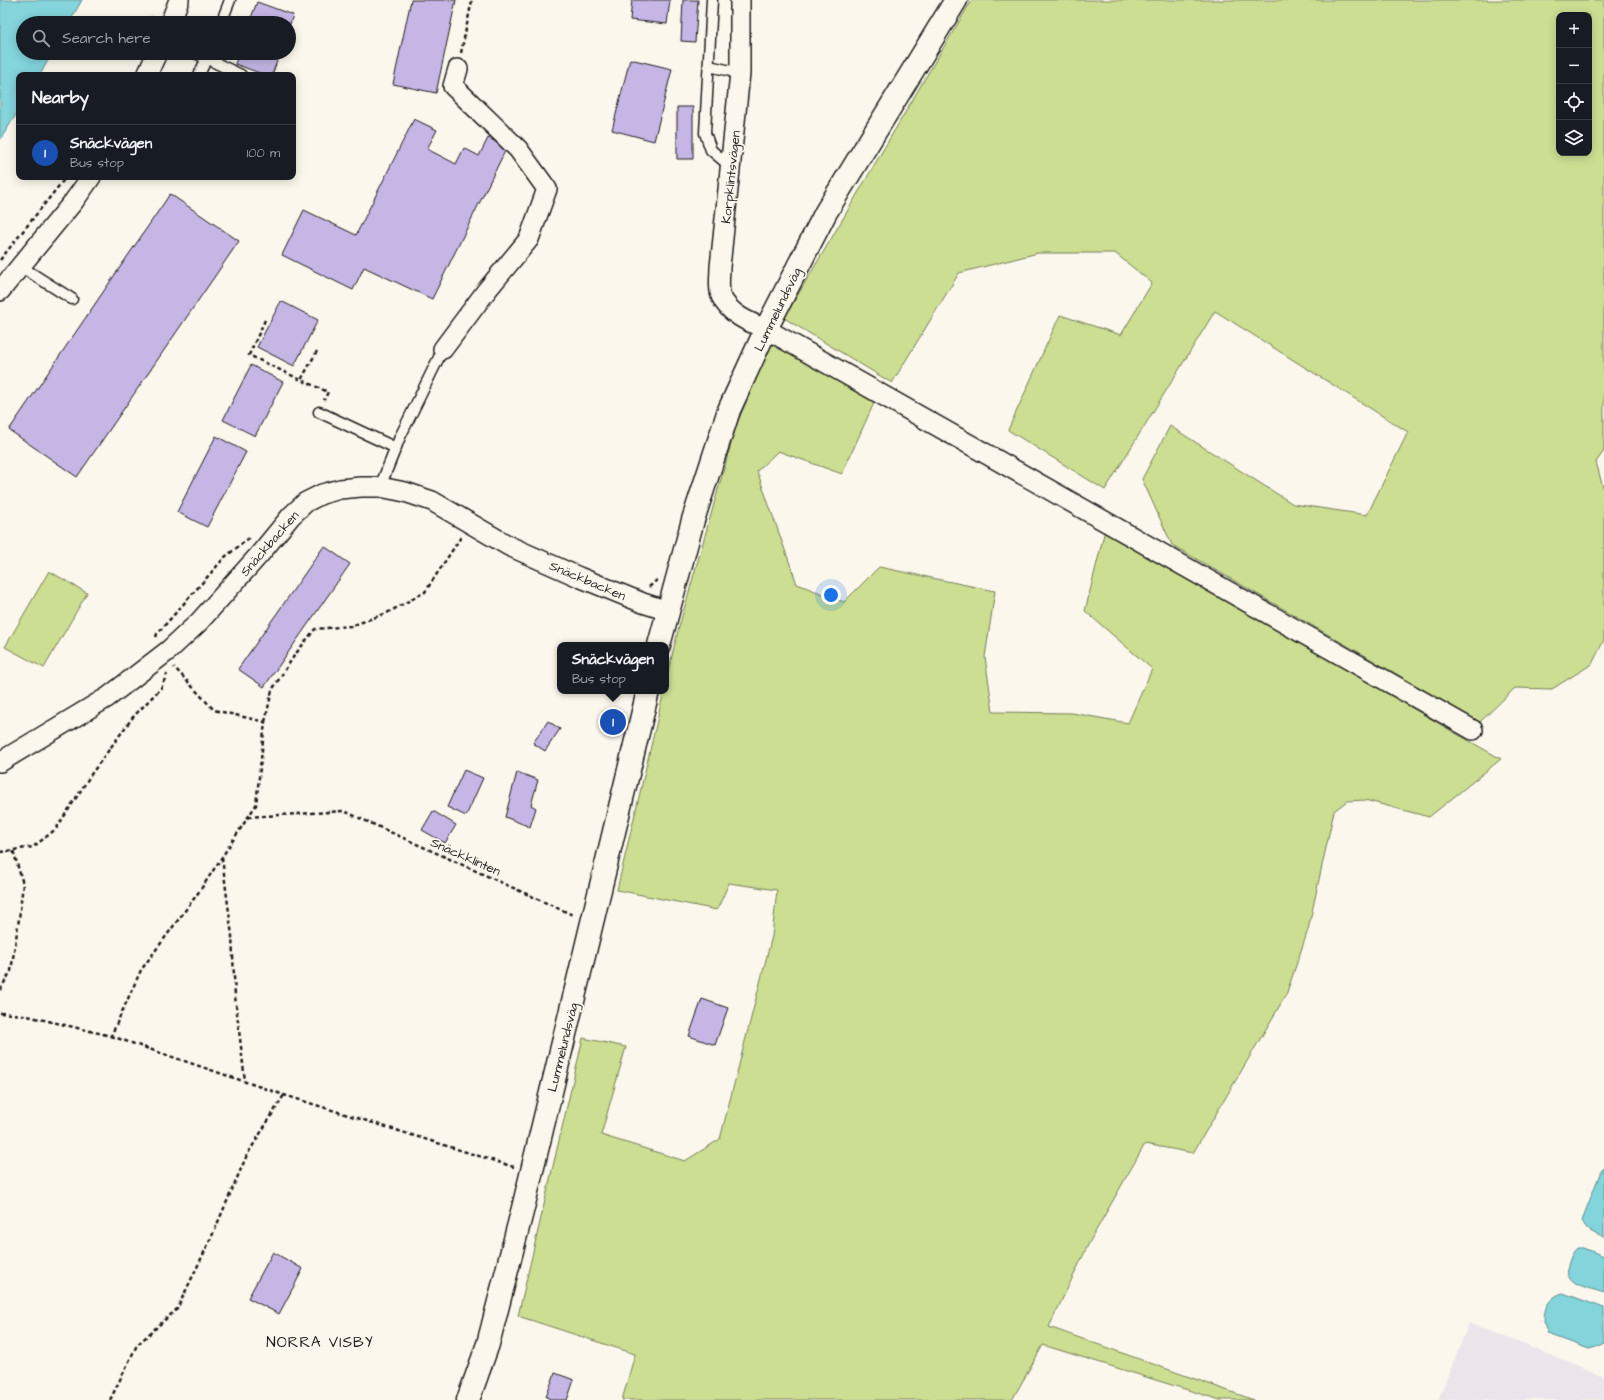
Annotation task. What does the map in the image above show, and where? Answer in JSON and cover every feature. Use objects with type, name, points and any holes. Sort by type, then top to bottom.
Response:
[{"type":"main road","name":"Lummelundsväg","points":[[660,642],[693,520],[729,410],[766,329],[826,212],[956,0]]},
{"type":"main road","name":"Lummelundsväg","points":[[468,1400],[488,1344],[523,1208],[647,694]]},
{"type":"street","points":[[173,16],[179,0]]},
{"type":"street","name":"Korpklintsvägen","points":[[740,0],[740,73],[720,267],[721,295],[731,310],[749,322],[766,329],[1473,730]]},
{"type":"street","points":[[148,72],[154,60]]},
{"type":"street","points":[[443,349],[487,290],[529,239],[547,189],[518,149],[453,86],[458,69]]},
{"type":"street","points":[[0,291],[74,201],[88,180]]},
{"type":"street","name":"Snäckbacken","points":[[0,762],[108,697],[169,650],[199,622],[259,555],[291,516],[306,502],[322,494],[340,489],[361,487],[380,488],[404,492],[432,501],[509,546],[579,577],[643,603],[668,611]]},
{"type":"lane","points":[[224,16],[230,0]]},
{"type":"lane","points":[[712,0],[705,133],[711,150],[731,167]]},
{"type":"lane","points":[[200,72],[206,60]]},
{"type":"lane","points":[[216,60],[236,72]]},
{"type":"lane","points":[[709,66],[740,73]]},
{"type":"lane","points":[[20,266],[72,300]]},
{"type":"lane","points":[[380,488],[396,448],[443,349]]},
{"type":"lane","points":[[319,412],[396,448]]},
{"type":"path","points":[[458,69],[472,0]]},
{"type":"path","points":[[0,260],[64,180]]},
{"type":"path","points":[[265,320],[249,355],[328,392],[319,412]]},
{"type":"path","points":[[301,380],[317,351]]},
{"type":"path","points":[[111,1036],[141,970],[222,858],[256,805],[265,722],[272,690],[294,656],[315,629],[351,626],[387,613],[425,592],[470,523]]},
{"type":"path","points":[[0,852],[33,847],[56,829],[92,773],[133,717],[161,688],[171,664],[214,710],[265,722]]},
{"type":"path","name":"Snäckklinten","points":[[248,817],[344,811],[580,918]]},
{"type":"path","points":[[0,990],[11,972],[20,920],[23,884],[13,850]]},
{"type":"path","points":[[222,858],[232,936],[235,996],[245,1081]]},
{"type":"path","points":[[0,1013],[24,1015],[111,1036],[284,1095],[520,1168]]},
{"type":"path","points":[[110,1400],[137,1345],[177,1309],[212,1236],[247,1155],[284,1095]]},
{"type":"shaded area","points":[[1469,1323],[1604,1376],[1604,1400],[1438,1400]]},
{"type":"green space","points":[[972,0],[1604,0],[1604,451],[1596,462],[1604,491],[1604,640],[1592,664],[1552,689],[1515,688],[1480,722],[1172,545],[1142,479],[1170,426],[1293,504],[1367,515],[1408,432],[1215,311],[1105,490],[1008,430],[1060,315],[1121,335],[1152,283],[1115,253],[1038,253],[959,273],[892,383],[784,318]]},
{"type":"green space","points":[[775,335],[878,394],[842,474],[778,451],[757,471],[797,584],[844,602],[879,567],[995,591],[985,657],[993,712],[1072,713],[1128,723],[1152,669],[1085,611],[1105,530],[1205,586],[1501,759],[1429,817],[1365,800],[1347,801],[1334,811],[1308,930],[1286,995],[1193,1153],[1145,1144],[1090,1241],[1049,1327],[1254,1400],[1220,1400],[1043,1345],[1012,1400],[622,1400],[635,1354],[518,1316],[583,1038],[626,1047],[601,1135],[685,1161],[720,1139],[772,936],[777,890],[729,883],[717,910],[617,890],[663,694],[669,694],[669,668],[679,627],[737,423]]},
{"type":"green space","points":[[49,571],[87,593],[44,668],[5,647]]},
{"type":"water","points":[[0,0],[82,0],[73,16],[16,16],[16,60],[48,60],[42,72],[16,72],[16,115],[0,140]]},
{"type":"water","points":[[1604,1168],[1604,1237],[1593,1233],[1588,1229],[1582,1220],[1601,1171]]},
{"type":"water","points":[[1577,1248],[1583,1248],[1604,1256],[1604,1293],[1583,1287],[1577,1284],[1569,1276],[1569,1262],[1572,1254]]},
{"type":"water","points":[[1563,1293],[1604,1308],[1604,1343],[1589,1349],[1548,1334],[1544,1322],[1545,1310],[1552,1299]]},
{"type":"building","points":[[411,0],[456,0],[436,93],[393,84]]},
{"type":"building","points":[[632,0],[670,0],[667,24],[630,20]]},
{"type":"building","points":[[683,0],[698,0],[695,42],[681,41]]},
{"type":"building","points":[[257,2],[293,15],[293,16],[252,16]]},
{"type":"building","points":[[630,59],[672,69],[654,141],[612,130]]},
{"type":"building","points":[[236,60],[277,60],[273,72],[257,72],[235,64]]},
{"type":"building","points":[[677,107],[693,107],[693,159],[677,159]]},
{"type":"building","points":[[414,119],[437,130],[427,149],[456,164],[464,148],[479,156],[488,138],[507,147],[432,299],[364,267],[353,290],[282,255],[304,210],[356,235]]},
{"type":"building","points":[[170,194],[239,241],[77,477],[9,430]]},
{"type":"building","points":[[281,301],[318,320],[294,366],[257,347]]},
{"type":"building","points":[[251,365],[283,382],[255,436],[223,420]]},
{"type":"building","points":[[216,436],[246,452],[207,527],[177,512]]},
{"type":"building","points":[[324,546],[350,564],[264,687],[238,669]]},
{"type":"building","points":[[548,721],[560,729],[545,751],[533,743]]},
{"type":"building","points":[[464,770],[483,778],[466,816],[447,807]]},
{"type":"building","points":[[517,772],[538,780],[531,805],[536,808],[530,827],[505,817]]},
{"type":"building","points":[[433,811],[456,825],[445,843],[422,830]]},
{"type":"building","points":[[702,999],[728,1008],[715,1045],[689,1036]]},
{"type":"building","points":[[273,1252],[303,1269],[279,1314],[248,1298]]},
{"type":"building","points":[[555,1373],[574,1380],[567,1400],[553,1400],[546,1397]]},
{"type":"place","name":"Snäckvägen","points":[[613,722]]},
{"type":"district","name":"NORRA VISBY","points":[[320,1342]]}]
